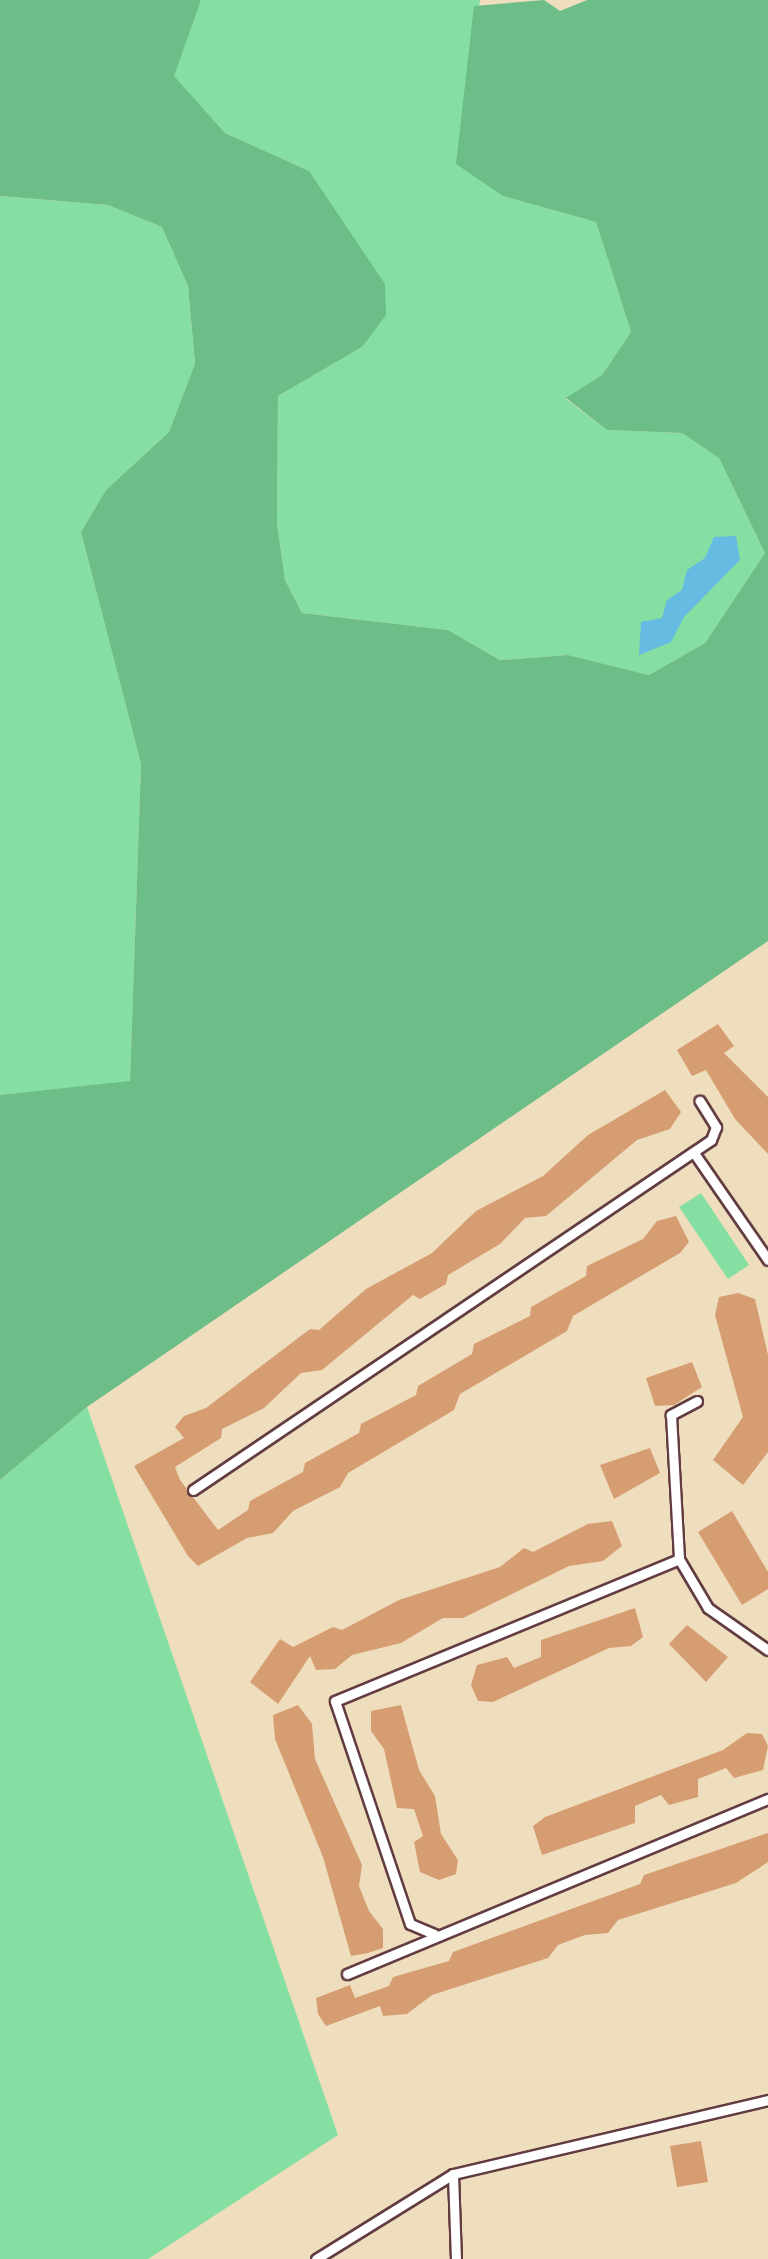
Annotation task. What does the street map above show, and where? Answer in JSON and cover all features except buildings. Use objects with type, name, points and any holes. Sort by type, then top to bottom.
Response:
[{"type":"lane","points":[[193,1490],[694,1153],[717,1132],[700,1101]]},
{"type":"lane","points":[[694,1153],[768,1260]]},
{"type":"lane","points":[[697,1401],[671,1420],[679,1559],[708,1608],[768,1650]]},
{"type":"lane","points":[[434,1934],[410,1924],[335,1701],[679,1559]]},
{"type":"lane","points":[[347,1974],[434,1934],[768,1799]]},
{"type":"lane","points":[[316,2259],[453,2174],[768,2100]]},
{"type":"lane","points":[[453,2174],[456,2259]]},
{"type":"green space","points":[[0,0],[201,0],[174,76],[225,133],[309,171],[385,284],[386,315],[362,347],[278,396],[277,523],[285,580],[302,613],[448,630],[500,660],[568,655],[649,675],[705,643],[765,553],[719,458],[682,433],[607,430],[566,398],[602,375],[631,332],[596,222],[503,196],[456,164],[474,6],[544,0],[560,11],[587,0],[768,0],[768,941],[87,1407],[0,1480],[0,1095],[130,1081],[141,764],[81,532],[106,490],[169,432],[195,364],[188,286],[162,227],[108,205],[0,196]]},
{"type":"green space","points":[[201,0],[480,0],[471,73],[503,196],[596,222],[631,332],[602,375],[566,399],[607,430],[682,433],[719,458],[765,553],[705,643],[649,675],[568,655],[500,660],[448,630],[302,613],[285,580],[277,523],[278,396],[362,347],[309,171],[225,133],[173,76]]},
{"type":"green space","points":[[0,196],[108,205],[162,227],[188,286],[195,365],[169,432],[106,490],[81,532],[141,764],[130,1082],[0,1095]]},
{"type":"green space","points":[[701,1193],[749,1265],[728,1279],[679,1207]]},
{"type":"green space","points":[[87,1407],[338,2135],[148,2259],[0,2259],[0,1480]]},
{"type":"water","points":[[736,536],[740,560],[684,617],[671,642],[639,655],[641,622],[662,618],[667,600],[682,590],[687,570],[705,558],[714,537]]}]
